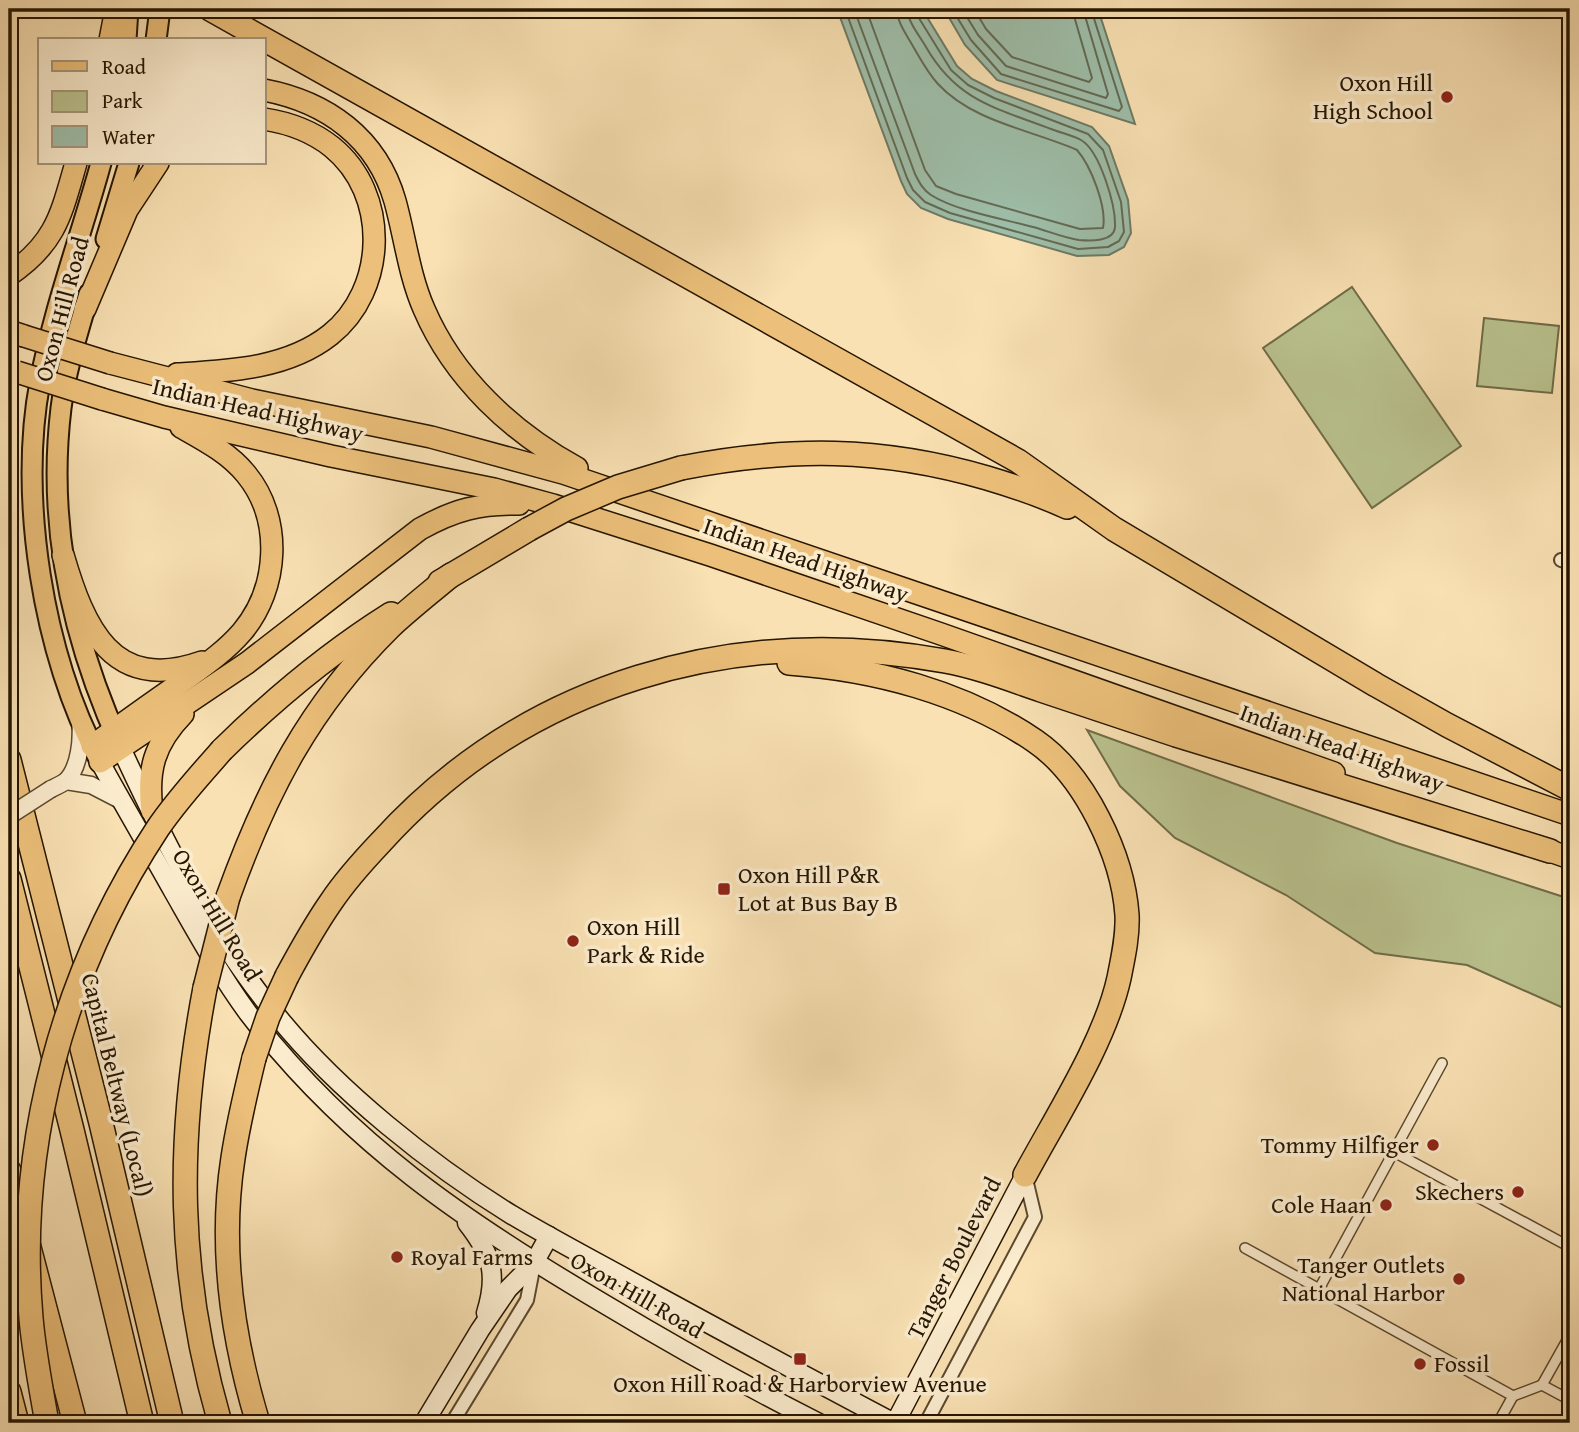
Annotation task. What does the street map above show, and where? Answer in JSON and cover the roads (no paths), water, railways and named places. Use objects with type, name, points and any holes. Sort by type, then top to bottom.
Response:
[{"type":"highway","points":[[110,38],[116,9]]},
{"type":"highway","points":[[210,9],[262,38]]},
{"type":"highway","points":[[266,40],[1018,461],[1114,529],[1411,705],[1570,789]]},
{"type":"highway","points":[[266,91],[303,101],[329,113],[347,125],[367,145],[384,171],[394,199],[412,274],[424,309],[442,343],[465,377],[487,402],[516,429],[547,452],[624,495]]},
{"type":"highway","points":[[159,375],[243,369],[272,363],[305,351],[331,335],[354,309],[367,283],[375,255],[374,224],[366,195],[353,171],[334,149],[309,132],[285,122],[266,119]]},
{"type":"highway","points":[[9,275],[30,261],[46,243],[62,212],[76,164]]},
{"type":"highway","points":[[85,309],[127,210],[157,164]]},
{"type":"highway","name":"Indian Head Highway","points":[[16,333],[110,363],[252,400],[477,449],[563,473],[1570,815]]},
{"type":"highway","name":"Indian Head Highway","points":[[13,370],[164,417],[331,456],[494,489],[553,505],[710,555],[1085,684],[1560,854]]},
{"type":"highway","points":[[96,754],[219,653],[250,621],[266,588],[272,563],[272,538],[266,512],[258,491],[245,472],[229,457],[164,417]]},
{"type":"highway","points":[[47,1423],[31,1318],[30,1197],[49,1074],[65,1019],[110,909],[160,826],[222,750],[266,707],[360,633],[529,529],[566,509],[618,487],[681,468],[730,459],[791,453],[843,452],[892,457],[946,466],[1003,483],[1056,502],[1114,529]]},
{"type":"highway","points":[[152,811],[149,788],[151,766],[157,750],[180,717],[202,695],[420,528],[446,514],[471,507],[491,504],[553,505]]},
{"type":"highway","points":[[63,555],[91,629],[106,649],[122,660],[152,670],[172,669],[191,666],[219,653]]},
{"type":"highway","points":[[219,1423],[207,1380],[195,1317],[187,1258],[183,1185],[193,1047],[228,897],[264,804],[290,754],[320,710],[359,659],[392,625],[451,575]]},
{"type":"highway","points":[[258,1423],[241,1363],[232,1315],[227,1261],[228,1205],[232,1159],[254,1058],[268,1017],[287,975],[332,899],[399,821],[439,784],[517,729],[560,707],[611,685],[705,659],[768,652],[856,650],[948,661],[1560,854]]},
{"type":"highway","points":[[705,659],[767,661],[852,670],[924,688],[968,705],[1037,742],[1067,772],[1092,807],[1108,838],[1120,874],[1127,916],[1125,948],[1110,1011],[1093,1048],[1024,1175]]},
{"type":"highway","points":[[117,739],[202,695]]},
{"type":"highway","name":"Capital Beltway (Local)","points":[[9,760],[101,1123],[172,1423]]},
{"type":"highway","points":[[9,879],[142,1423]]},
{"type":"highway","points":[[9,1171],[75,1423]]},
{"type":"highway","points":[[9,1392],[17,1423]]},
{"type":"main road","points":[[126,38],[128,9]]},
{"type":"main road","points":[[156,38],[160,9]]},
{"type":"main road","name":"Oxon Hill Road","points":[[101,164],[50,337],[38,397],[33,461],[34,510],[45,601],[57,652],[80,720],[122,802],[224,979],[259,1026],[351,1126],[391,1162],[458,1213],[534,1263],[724,1375],[819,1423]]},
{"type":"main road","name":"Oxon Hill Road","points":[[129,164],[68,370],[60,425],[58,485],[63,555],[79,638],[104,709],[192,888],[236,960],[273,1011],[307,1050],[423,1153],[473,1189],[549,1236],[895,1423]]},
{"type":"main road","name":"Tanger Boulevard","points":[[895,1423],[1024,1175]]},
{"type":"main road","points":[[458,1213],[476,1234],[494,1276],[490,1301],[480,1329]]},
{"type":"main road","points":[[424,1423],[480,1329],[508,1289],[534,1263],[549,1236]]},
{"type":"street","points":[[9,816],[66,781],[78,756],[80,720]]},
{"type":"street","points":[[66,781],[91,785],[122,802]]},
{"type":"street","points":[[1319,1289],[1442,1063]]},
{"type":"street","points":[[1394,1152],[1570,1247]]},
{"type":"street","name":"Tanger Boulevard","points":[[926,1423],[1035,1217],[1024,1175]]},
{"type":"street","points":[[1245,1248],[1513,1396]]},
{"type":"street","points":[[452,1423],[527,1300],[534,1263]]},
{"type":"street","points":[[1498,1423],[1513,1396],[1542,1385],[1570,1335]]},
{"type":"street","points":[[1542,1385],[1570,1400]]},
{"type":"water","points":[[837,9],[922,9],[957,66],[972,79],[996,91],[1092,127],[1109,146],[1128,200],[1131,233],[1124,247],[1109,255],[1077,256],[948,219],[921,208],[907,194],[901,181]]},
{"type":"water","points":[[944,9],[1098,9],[1135,124],[997,80],[965,45]]},
{"type":"place","name":"Oxon Hill High School","points":[[1447,97]]},
{"type":"place","name":"Oxon Hill P&R Lot at Bus Bay B","points":[[724,889]]},
{"type":"place","name":"Oxon Hill Park & Ride","points":[[573,941]]},
{"type":"place","name":"Tommy Hilfiger","points":[[1433,1145]]},
{"type":"place","name":"Skechers","points":[[1518,1192]]},
{"type":"place","name":"Cole Haan","points":[[1386,1205]]},
{"type":"place","name":"Royal Farms","points":[[397,1257]]},
{"type":"place","name":"Tanger Outlets National Harbor","points":[[1459,1279]]},
{"type":"place","name":"Oxon Hill Road & Harborview Avenue","points":[[800,1359]]},
{"type":"place","name":"Fossil","points":[[1420,1364]]}]
